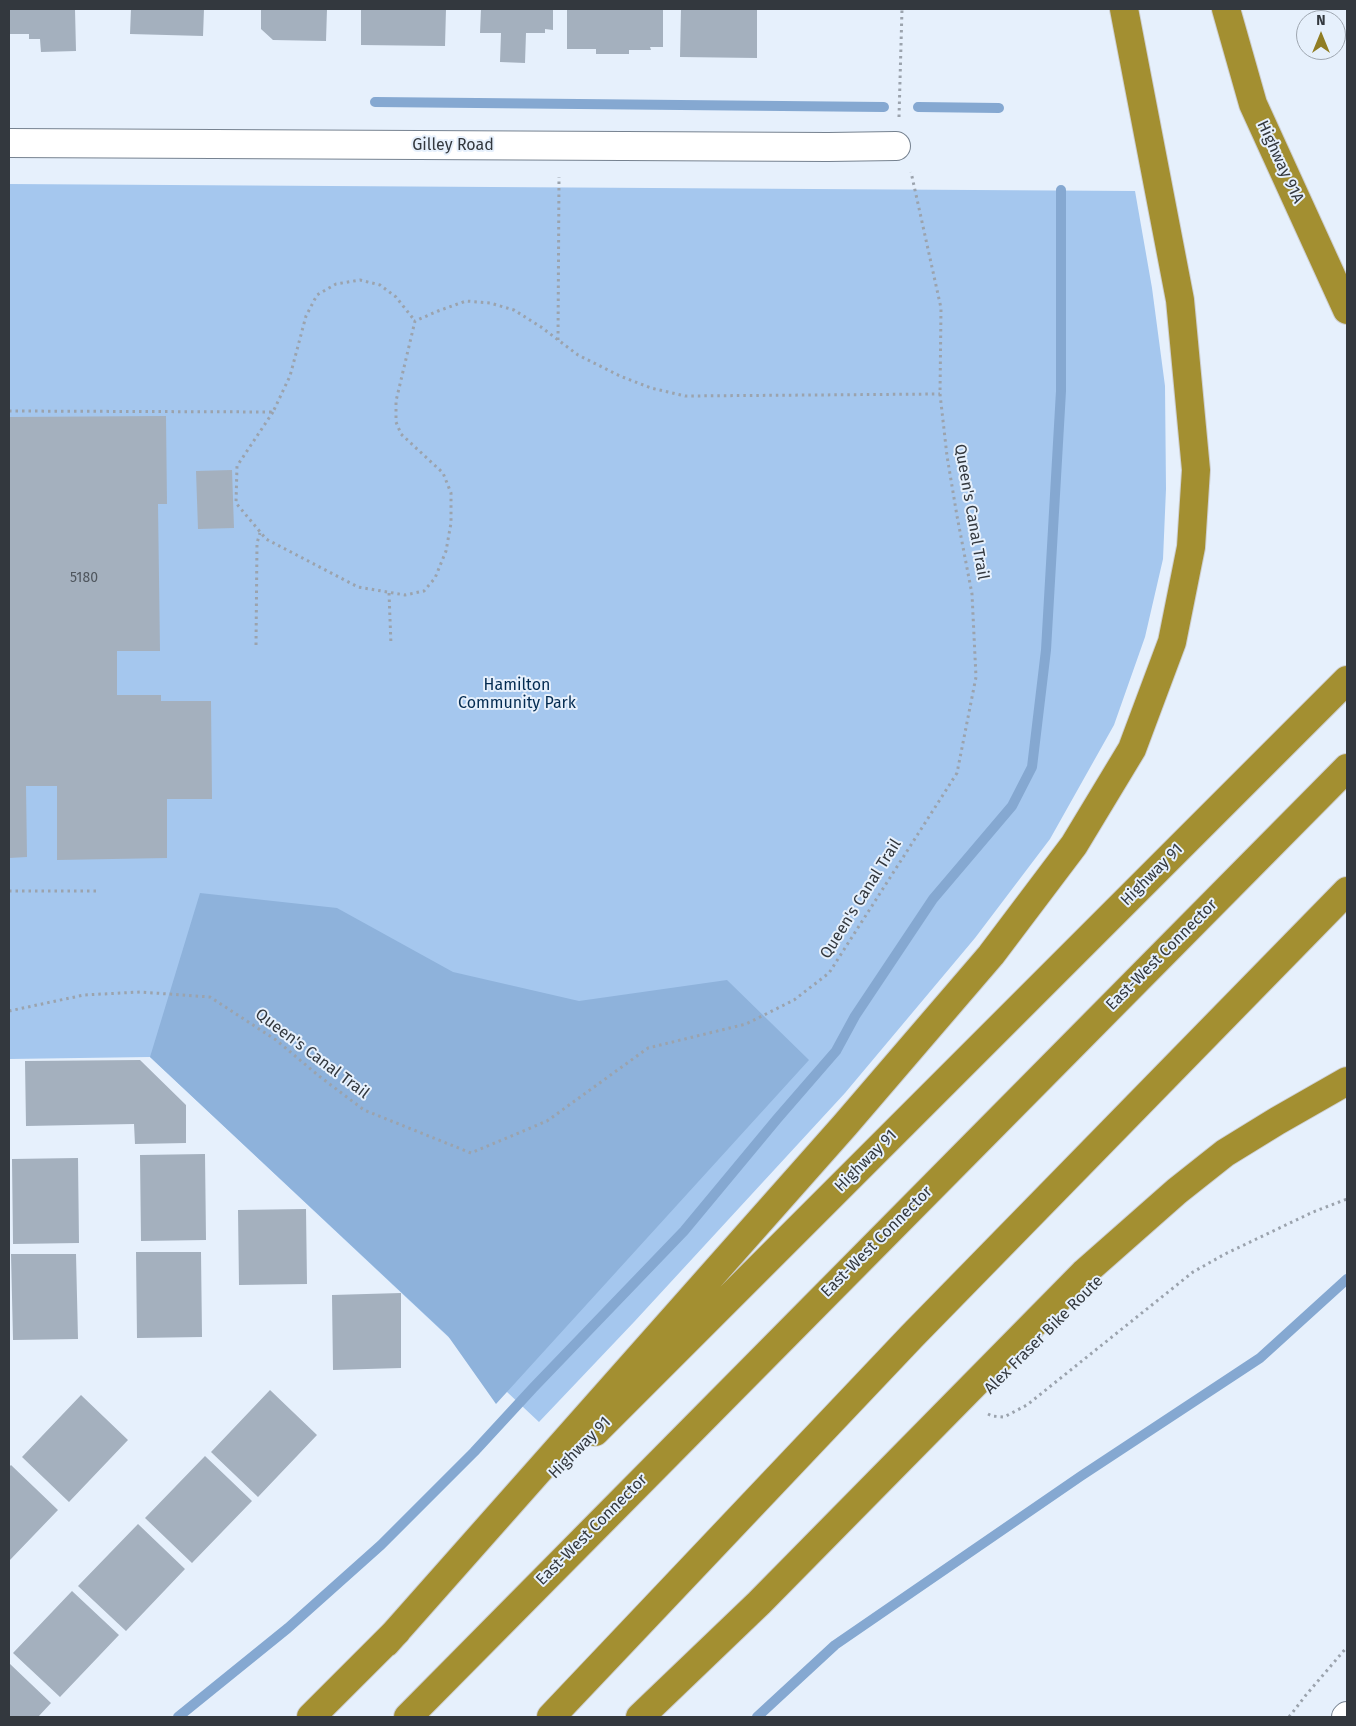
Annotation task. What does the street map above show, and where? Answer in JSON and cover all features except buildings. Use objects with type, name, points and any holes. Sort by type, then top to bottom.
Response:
[{"type":"highway","points":[[311,1717],[386,1643],[845,1125],[985,962],[1074,845],[1132,749],[1172,642],[1191,548],[1196,470],[1180,300],[1124,9]]},
{"type":"highway","name":"Highway 91A","points":[[1226,9],[1253,104],[1347,310]]},
{"type":"highway","name":"Highway 91","points":[[386,1643],[1347,680]]},
{"type":"highway","name":"East-West Connector","points":[[408,1717],[1347,768]]},
{"type":"highway","points":[[551,1717],[912,1336],[1347,892]]},
{"type":"highway","points":[[640,1717],[759,1603],[1084,1273],[1177,1191],[1225,1153],[1277,1120],[1347,1081]]},
{"type":"street","name":"Gilley Road","points":[[9,144],[896,146]]},
{"type":"path","points":[[896,146],[900,110],[902,9]]},
{"type":"path","points":[[558,340],[560,146]]},
{"type":"path","name":"Queen's Canal Trail","points":[[9,1011],[84,996],[140,992],[210,997],[276,1040],[364,1110],[472,1153],[547,1120],[648,1048],[746,1024],[794,1000],[829,973],[957,773],[976,677],[972,594],[947,456],[940,394],[940,308],[911,172],[896,146]]},
{"type":"path","points":[[360,280],[380,285],[396,297],[415,321],[396,401],[396,422],[401,434],[443,473],[451,493],[451,523],[446,551],[436,578],[424,592],[405,595],[358,587],[266,539],[236,503],[236,466],[273,412],[290,376],[306,316],[318,295],[336,284],[360,280]]},
{"type":"path","points":[[415,321],[466,301],[490,303],[514,310],[541,327],[578,355],[620,376],[651,388],[685,396],[940,394]]},
{"type":"path","points":[[9,411],[273,412]]},
{"type":"path","points":[[256,645],[257,542],[260,533]]},
{"type":"path","points":[[390,593],[391,645]]},
{"type":"path","points":[[9,891],[99,891]]},
{"type":"path","name":"Alex Fraser Bike Route","points":[[984,1412],[992,1416],[1004,1417],[1016,1412],[1043,1393],[1193,1272],[1225,1254],[1313,1212],[1347,1199]]},
{"type":"path","points":[[1289,1717],[1347,1647]]},
{"type":"green space","name":"Hamilton Community Park","points":[[9,184],[1135,191],[1152,288],[1165,386],[1166,489],[1163,559],[1145,637],[1114,725],[1050,839],[975,938],[845,1093],[539,1422],[150,1057],[9,1059]]},
{"type":"shaded area","points":[[200,893],[337,908],[453,972],[579,1001],[727,980],[809,1060],[496,1404],[448,1336],[150,1057]]},
{"type":"waterway","points":[[375,102],[884,107]]},
{"type":"waterway","points":[[918,107],[999,108]]},
{"type":"waterway","points":[[178,1717],[288,1628],[381,1545],[474,1452],[684,1231],[836,1051],[855,1016],[933,899],[1012,806],[1032,767],[1046,650],[1061,391],[1061,190]]},
{"type":"waterway","points":[[757,1717],[835,1645],[1081,1476],[1260,1358],[1347,1279]]}]
